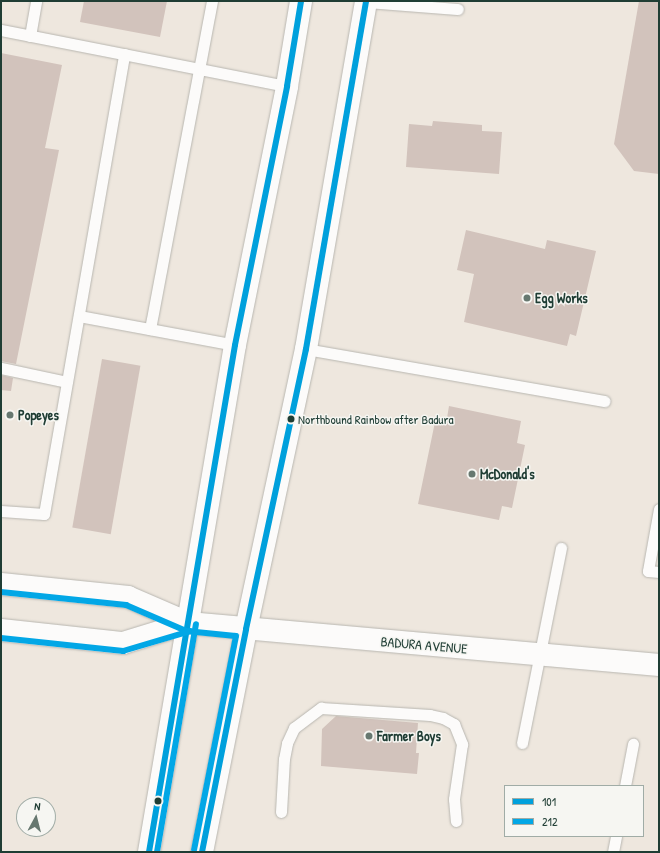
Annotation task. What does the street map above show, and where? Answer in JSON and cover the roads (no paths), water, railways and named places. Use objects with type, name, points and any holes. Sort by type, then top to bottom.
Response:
[{"type":"main road","points":[[149,852],[235,346],[287,86],[301,1]]},
{"type":"main road","points":[[202,852],[246,629],[306,349],[366,1]]},
{"type":"main road","name":"BADURA AVENUE","points":[[1,584],[128,597],[188,623],[659,665]]},
{"type":"main road","name":"BADURA AVENUE","points":[[1,630],[123,643],[188,623]]},
{"type":"lane","points":[[30,36],[36,1]]},
{"type":"lane","points":[[150,329],[212,1]]},
{"type":"lane","points":[[366,1],[458,9]]},
{"type":"lane","points":[[1,30],[287,86]]},
{"type":"lane","points":[[1,511],[44,514],[124,54]]},
{"type":"lane","points":[[79,316],[235,346]]},
{"type":"lane","points":[[306,349],[606,401]]},
{"type":"lane","points":[[1,368],[67,382]]},
{"type":"lane","points":[[659,509],[648,571],[659,572]]},
{"type":"lane","points":[[522,743],[541,655],[561,548]]},
{"type":"lane","points":[[281,812],[284,759],[287,743],[294,728],[321,708],[430,715],[444,718],[454,724],[462,744],[454,799],[456,821]]},
{"type":"lane","points":[[625,785],[633,744]]},
{"type":"lane","points":[[613,852],[616,837]]},
{"type":"place","name":"Egg Works","points":[[527,298]]},
{"type":"place","name":"Popeyes","points":[[10,415]]},
{"type":"place","name":"Northbound Rainbow after Badura","points":[[291,419]]},
{"type":"place","name":"McDonald's","points":[[472,474]]},
{"type":"place","name":"Farmer Boys","points":[[369,736]]}]
